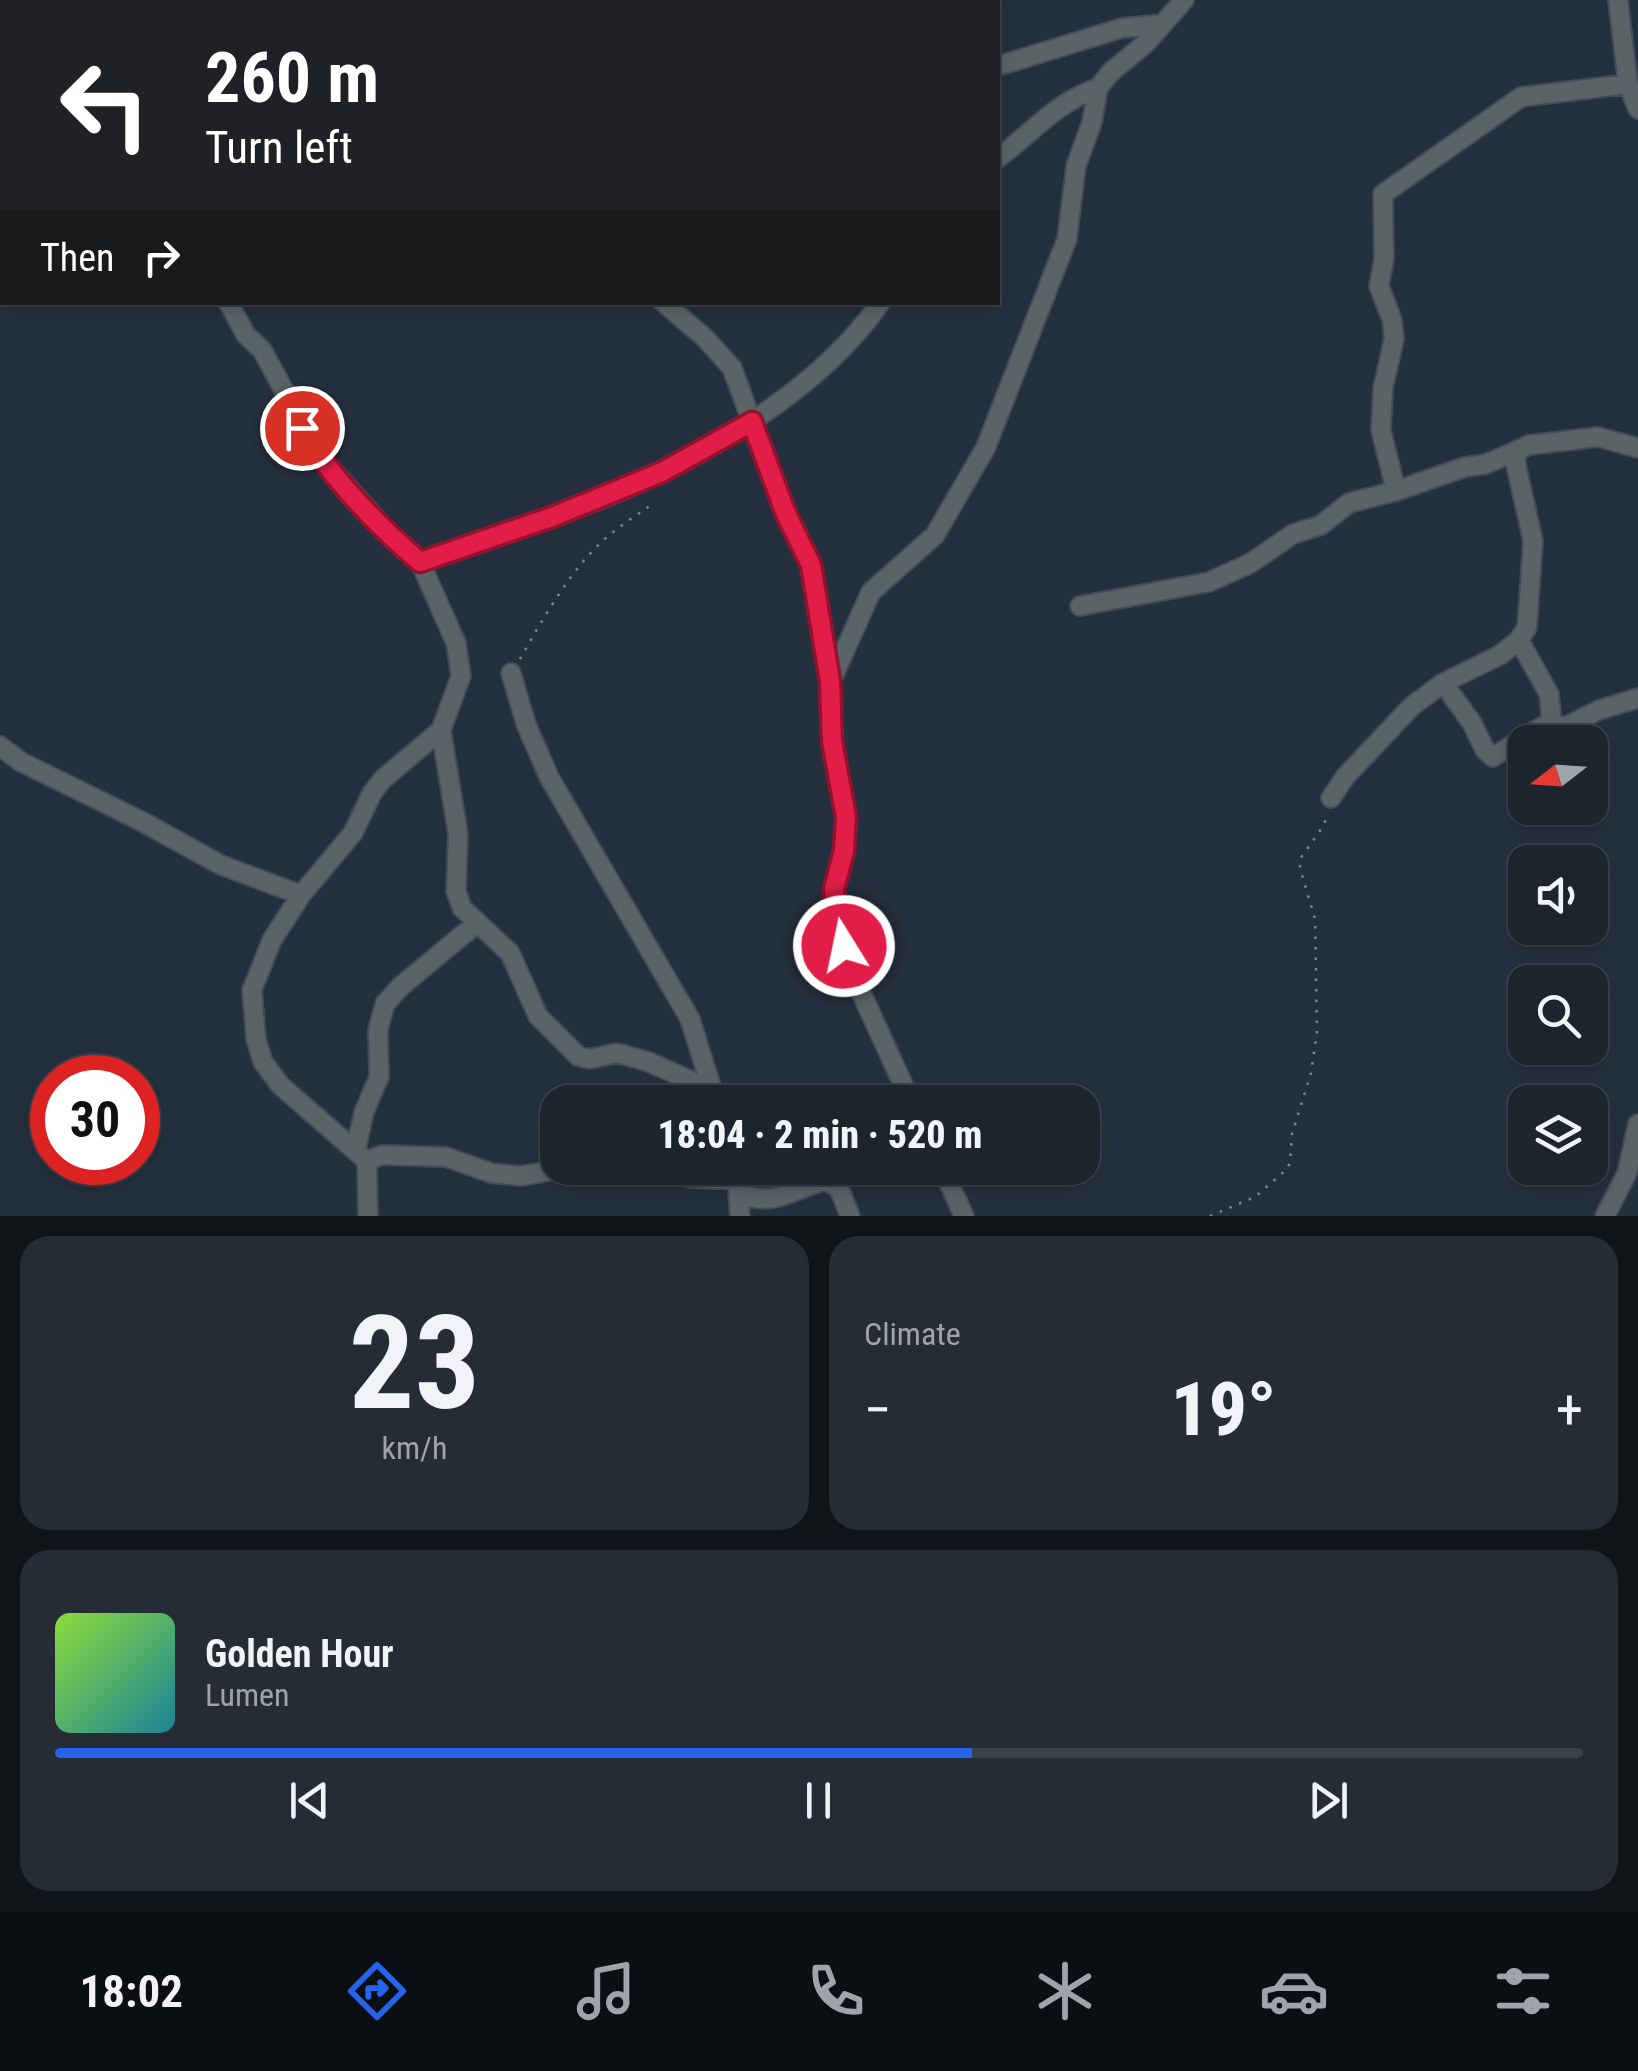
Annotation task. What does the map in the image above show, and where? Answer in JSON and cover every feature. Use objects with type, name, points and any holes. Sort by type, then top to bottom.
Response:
[{"type":"street","points":[[1000,156],[1050,112],[1076,95],[1098,88],[1184,0]]},
{"type":"street","points":[[1618,0],[1628,84],[1638,109]]},
{"type":"street","points":[[1000,65],[1122,28],[1163,24]]},
{"type":"street","points":[[1396,491],[1381,430],[1383,388],[1394,340],[1392,320],[1379,286],[1384,259],[1383,194],[1521,97],[1628,84]]},
{"type":"street","points":[[830,681],[872,592],[883,578],[935,535],[986,447],[1067,239],[1076,166],[1092,122],[1098,88]]},
{"type":"street","points":[[230,305],[242,330],[262,350],[319,455],[389,534],[420,562],[456,643],[461,676],[442,730],[458,834],[456,891],[462,908],[510,953],[538,1016],[578,1056],[617,1053],[649,1062],[692,1085]]},
{"type":"street","points":[[667,305],[732,368],[786,514],[811,565],[830,681],[832,741],[846,817],[844,851],[834,889],[837,923],[850,970],[902,1085]]},
{"type":"street","points":[[420,562],[552,517],[662,472],[752,422],[847,346],[879,305]]},
{"type":"street","points":[[1080,606],[1160,594],[1232,573],[1293,534],[1321,525],[1350,503],[1486,464],[1529,446],[1598,437],[1638,448]]},
{"type":"street","points":[[1331,798],[1412,706],[1443,684],[1500,654],[1519,640],[1527,627],[1533,541],[1516,452]]},
{"type":"street","points":[[1519,640],[1549,694],[1552,724]]},
{"type":"street","points":[[512,673],[526,724],[549,777],[690,1019],[710,1085]]},
{"type":"street","points":[[1443,684],[1493,757],[1542,726],[1567,726],[1638,698]]},
{"type":"street","points":[[442,730],[383,779],[352,833],[301,895],[272,940],[252,990],[256,1038],[263,1062],[280,1085],[362,1155],[446,1157],[491,1173],[520,1176],[540,1173]]},
{"type":"street","points":[[0,746],[21,762],[141,820],[220,865],[301,895]]},
{"type":"street","points":[[368,1216],[362,1155],[364,1112],[379,1077],[378,1030],[385,1004],[400,986],[477,923]]},
{"type":"street","points":[[1605,1216],[1627,1173],[1638,1124]]},
{"type":"street","points":[[738,1185],[740,1216]]},
{"type":"street","points":[[744,1185],[760,1200],[778,1199],[815,1185]]},
{"type":"street","points":[[833,1185],[839,1188],[850,1216]]},
{"type":"street","points":[[950,1185],[964,1216]]},
{"type":"path","points":[[512,673],[543,618],[590,555],[651,504]]},
{"type":"path","points":[[1210,1216],[1255,1196],[1290,1163],[1292,1134],[1311,1073],[1318,1032],[1316,919],[1300,859],[1324,825],[1331,798]]},
{"type":"route","points":[[302,428],[326,464],[420,562],[552,517],[662,472],[752,422],[786,514],[811,565],[830,681],[832,741],[846,817],[844,851],[834,889],[844,946]]}]
